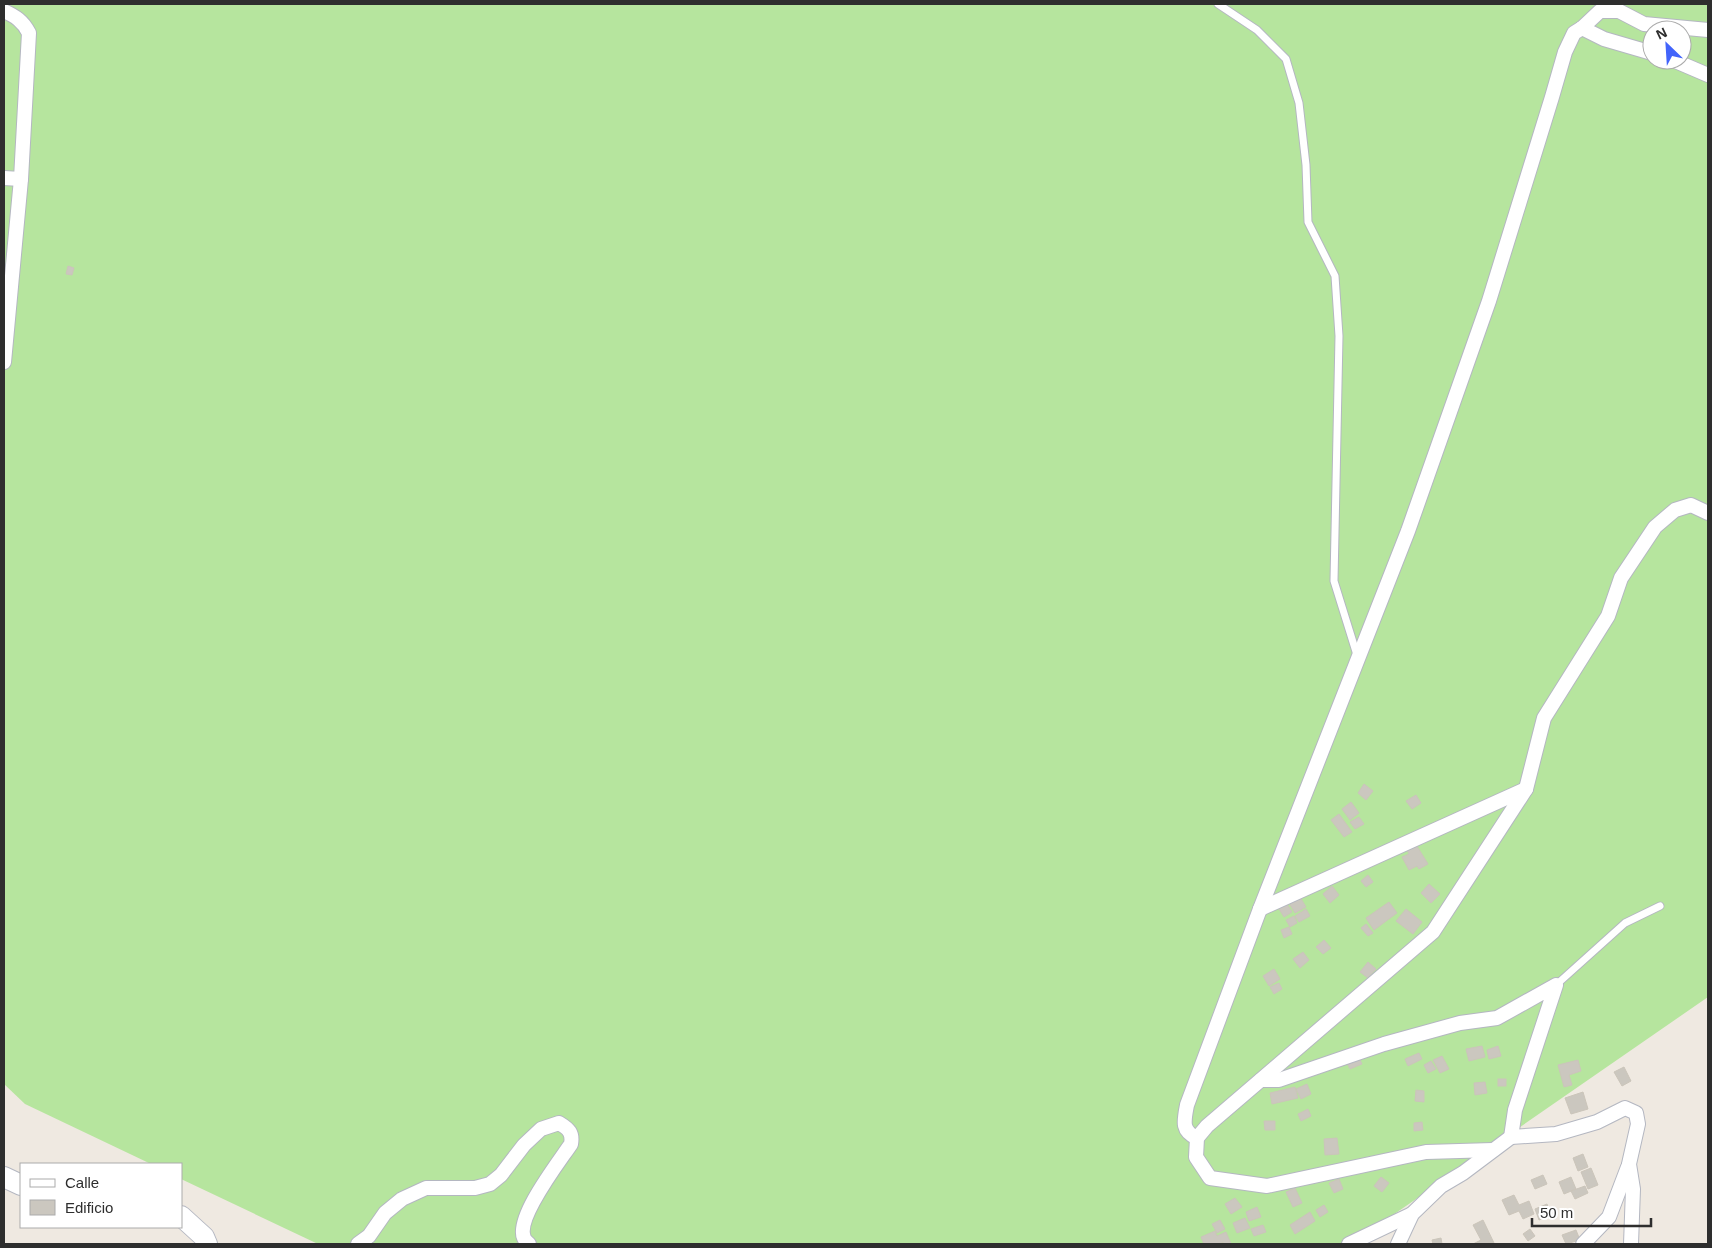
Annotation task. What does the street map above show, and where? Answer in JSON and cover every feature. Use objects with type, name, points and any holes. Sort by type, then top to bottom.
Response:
[{"type":"main road","points":[[4,1177],[20,1185]]},
{"type":"main road","points":[[182,1217],[204,1237],[207,1244]]},
{"type":"street","points":[[4,11],[14,15],[24,24],[28,33],[21,179],[4,362]]},
{"type":"street","points":[[1198,1138],[1190,1135],[1184,1124],[1187,1105],[1260,909],[1408,530],[1489,300],[1552,97],[1564,52],[1574,33],[1600,11],[1618,11],[1644,24],[1708,30]]},
{"type":"street","points":[[1582,28],[1604,39],[1642,50]]},
{"type":"street","points":[[1692,68],[1708,75]]},
{"type":"street","points":[[4,178],[21,179]]},
{"type":"street","points":[[1494,1150],[1426,1152],[1267,1186],[1210,1178],[1196,1157],[1198,1138],[1207,1126],[1433,932],[1526,789],[1544,718],[1608,616],[1621,578],[1655,527],[1674,510],[1691,505],[1708,513]]},
{"type":"street","points":[[1260,909],[1526,789]]},
{"type":"street","points":[[1261,1080],[1279,1080],[1384,1044],[1460,1023],[1497,1018],[1556,985]]},
{"type":"street","points":[[1511,1137],[1515,1110],[1556,985]]},
{"type":"street","points":[[1349,1244],[1412,1214],[1441,1186],[1463,1173],[1511,1137],[1556,1134],[1597,1122],[1625,1108],[1636,1113],[1638,1124],[1630,1164],[1609,1217],[1583,1244]]},
{"type":"street","points":[[358,1244],[369,1236],[385,1213],[402,1199],[426,1188],[475,1188],[490,1184],[502,1175],[524,1145],[541,1129],[559,1123],[568,1128],[572,1136],[571,1144],[528,1209],[523,1226],[524,1238],[529,1244]]},
{"type":"street","points":[[1630,1164],[1633,1189],[1631,1244]]},
{"type":"street","points":[[1398,1244],[1412,1214]]},
{"type":"lane","points":[[1218,4],[1257,30],[1286,59],[1299,103],[1306,165],[1308,222],[1335,276],[1339,336],[1334,582],[1358,658]]},
{"type":"lane","points":[[1556,985],[1625,923],[1660,906]]},
{"type":"green space","points":[[4,4],[1708,4],[1708,997],[1351,1244],[318,1244],[182,1179],[182,1163],[149,1163],[25,1104],[4,1084]]},
{"type":"building","points":[[68,266],[74,268],[72,275],[66,274]]},
{"type":"building","points":[[1364,784],[1373,791],[1366,800],[1358,793]]},
{"type":"building","points":[[1416,795],[1421,803],[1412,809],[1406,801]]},
{"type":"building","points":[[1351,802],[1359,813],[1350,820],[1342,809]]},
{"type":"building","points":[[1339,814],[1352,832],[1344,837],[1331,820]]},
{"type":"building","points":[[1359,817],[1364,824],[1355,829],[1350,822]]},
{"type":"building","points":[[1415,843],[1428,864],[1419,869],[1417,866],[1409,870],[1402,857],[1409,854],[1406,848]]},
{"type":"building","points":[[1368,875],[1373,882],[1366,887],[1361,881]]},
{"type":"building","points":[[1429,884],[1440,894],[1431,903],[1421,893]]},
{"type":"building","points":[[1332,886],[1339,895],[1330,903],[1323,894]]},
{"type":"building","points":[[1300,897],[1306,907],[1295,913],[1289,903]]},
{"type":"building","points":[[1389,902],[1397,913],[1374,930],[1366,918]]},
{"type":"building","points":[[1287,904],[1292,912],[1284,917],[1279,909]]},
{"type":"building","points":[[1306,909],[1310,916],[1299,922],[1295,916]]},
{"type":"building","points":[[1406,909],[1422,922],[1413,934],[1396,921]]},
{"type":"building","points":[[1294,916],[1297,923],[1290,927],[1286,920]]},
{"type":"building","points":[[1366,924],[1373,933],[1368,936],[1361,928]]},
{"type":"building","points":[[1289,927],[1292,934],[1284,938],[1281,930]]},
{"type":"building","points":[[1324,940],[1331,948],[1323,954],[1316,947]]},
{"type":"building","points":[[1303,952],[1309,960],[1300,968],[1293,959]]},
{"type":"building","points":[[1368,962],[1376,969],[1368,978],[1360,972]]},
{"type":"building","points":[[1274,969],[1280,979],[1269,986],[1263,976]]},
{"type":"building","points":[[1279,983],[1282,989],[1274,994],[1270,987]]},
{"type":"building","points":[[1482,1046],[1485,1057],[1469,1061],[1466,1049]]},
{"type":"building","points":[[1498,1046],[1501,1056],[1489,1059],[1487,1050]]},
{"type":"building","points":[[1419,1053],[1422,1059],[1408,1066],[1405,1059]]},
{"type":"building","points":[[1358,1056],[1362,1064],[1350,1069],[1346,1061]]},
{"type":"building","points":[[1442,1056],[1449,1069],[1440,1073],[1433,1060]]},
{"type":"building","points":[[1578,1060],[1581,1071],[1569,1075],[1572,1085],[1564,1087],[1558,1065]]},
{"type":"building","points":[[1431,1061],[1436,1069],[1428,1073],[1424,1065]]},
{"type":"building","points":[[1624,1067],[1631,1081],[1622,1086],[1614,1072]]},
{"type":"building","points":[[1498,1079],[1506,1079],[1506,1086],[1498,1086]]},
{"type":"building","points":[[1485,1082],[1487,1093],[1475,1095],[1474,1083]]},
{"type":"building","points":[[1307,1084],[1311,1094],[1301,1099],[1296,1089]]},
{"type":"building","points":[[1295,1087],[1298,1098],[1272,1104],[1270,1093]]},
{"type":"building","points":[[1416,1090],[1424,1091],[1424,1102],[1415,1101]]},
{"type":"building","points":[[1583,1092],[1588,1109],[1571,1114],[1565,1098]]},
{"type":"building","points":[[1308,1109],[1311,1116],[1301,1121],[1298,1114]]},
{"type":"building","points":[[1264,1121],[1275,1121],[1275,1130],[1265,1130]]},
{"type":"building","points":[[1422,1122],[1423,1130],[1414,1131],[1414,1123]]},
{"type":"building","points":[[1337,1138],[1339,1154],[1325,1155],[1324,1139]]},
{"type":"building","points":[[1583,1154],[1588,1167],[1578,1171],[1573,1158]]},
{"type":"building","points":[[1591,1168],[1598,1185],[1588,1189],[1581,1172]]},
{"type":"building","points":[[1543,1175],[1547,1184],[1535,1189],[1531,1180]]},
{"type":"building","points":[[1381,1177],[1389,1183],[1382,1192],[1374,1186]]},
{"type":"building","points":[[1571,1177],[1576,1189],[1564,1194],[1559,1182]]},
{"type":"building","points":[[1339,1179],[1343,1189],[1334,1193],[1329,1183]]},
{"type":"building","points":[[1585,1186],[1588,1193],[1575,1199],[1571,1191]]},
{"type":"building","points":[[1295,1188],[1302,1203],[1293,1207],[1286,1192]]},
{"type":"building","points":[[1514,1195],[1519,1205],[1529,1201],[1534,1214],[1523,1219],[1519,1211],[1509,1215],[1502,1200]]},
{"type":"building","points":[[1235,1198],[1242,1207],[1231,1214],[1225,1204]]},
{"type":"building","points":[[1547,1204],[1551,1215],[1539,1220],[1535,1209]]},
{"type":"building","points":[[1324,1205],[1328,1212],[1320,1217],[1316,1210]]},
{"type":"building","points":[[1257,1207],[1261,1217],[1249,1221],[1246,1212]]},
{"type":"building","points":[[1310,1212],[1315,1221],[1295,1234],[1290,1225]]},
{"type":"building","points":[[1245,1218],[1250,1228],[1237,1233],[1233,1223]]},
{"type":"building","points":[[1220,1220],[1225,1229],[1217,1233],[1212,1224]]},
{"type":"building","points":[[1483,1220],[1494,1243],[1473,1244],[1481,1240],[1473,1225]]},
{"type":"building","points":[[1263,1225],[1266,1232],[1254,1236],[1251,1229]]},
{"type":"building","points":[[1530,1229],[1535,1236],[1528,1241],[1523,1234]]},
{"type":"building","points":[[1576,1230],[1580,1240],[1566,1244],[1562,1235]]},
{"type":"building","points":[[1215,1231],[1217,1236],[1226,1232],[1231,1244],[1224,1244],[1223,1242],[1204,1244],[1201,1237]]},
{"type":"building","points":[[1441,1238],[1442,1244],[1433,1244],[1432,1240]]}]
